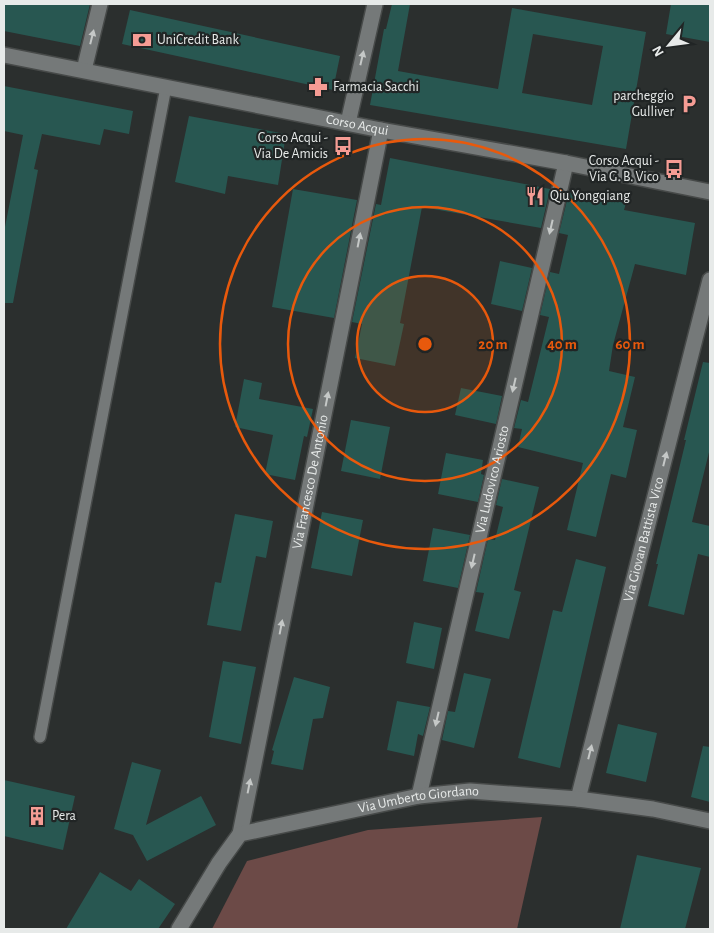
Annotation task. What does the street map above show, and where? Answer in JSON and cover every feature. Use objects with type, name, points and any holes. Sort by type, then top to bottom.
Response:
[{"type":"street","points":[[84,70],[100,4]]},
{"type":"street","points":[[348,123],[375,4]]},
{"type":"street","name":"Corso Acqui","points":[[4,55],[381,130],[566,163],[710,192]]},
{"type":"street","name":"Via Francesco De Antonio","points":[[240,834],[381,130]]},
{"type":"street","name":"Via Ludovico Ariosto","points":[[419,796],[566,163]]},
{"type":"street","name":"Via Giovan Battista Vico","points":[[578,799],[710,280]]},
{"type":"street","name":"Via Umberto Giordano","points":[[240,834],[419,796],[470,791],[578,799],[653,809],[710,822]]},
{"type":"street","points":[[179,929],[219,863],[240,834]]},
{"type":"lane","points":[[40,737],[166,87]]},
{"type":"shaded area","points":[[542,817],[517,929],[212,929],[247,861],[368,830]]},
{"type":"building","points":[[4,4],[90,4],[80,46],[4,31]]},
{"type":"building","points":[[392,4],[410,4],[398,71],[498,89],[512,8],[646,32],[626,149],[370,105],[384,29],[386,29]],"holes":[[[533,34],[603,46],[592,105],[522,93]]]},
{"type":"building","points":[[671,4],[710,4],[710,42],[666,34]]},
{"type":"building","points":[[130,10],[340,56],[333,90],[122,44]]},
{"type":"building","points":[[4,86],[133,111],[129,134],[104,129],[100,145],[42,134],[34,169],[38,170],[13,303],[4,303],[4,232],[23,135],[4,131]]},
{"type":"building","points":[[189,116],[286,134],[278,185],[228,176],[225,194],[175,182]]},
{"type":"building","points":[[390,158],[550,189],[541,228],[422,207],[400,323],[404,324],[395,366],[355,358],[362,324],[352,322],[376,204],[381,205]]},
{"type":"building","points":[[293,189],[357,200],[334,318],[272,307]]},
{"type":"building","points":[[569,192],[626,203],[624,210],[695,223],[686,275],[635,264],[613,345],[609,371],[635,377],[623,427],[637,430],[626,478],[611,474],[596,537],[567,530],[583,463],[518,447],[522,429],[514,428],[521,400],[528,402],[549,317],[540,315],[550,272],[559,274],[568,235],[559,233]]},
{"type":"building","points":[[500,261],[532,268],[522,311],[491,304]]},
{"type":"building","points":[[703,362],[710,363],[710,448],[692,522],[710,526],[710,557],[698,554],[684,615],[648,606]]},
{"type":"building","points":[[244,379],[262,383],[259,399],[313,409],[307,437],[304,436],[295,480],[265,474],[273,435],[235,427]]},
{"type":"building","points":[[461,388],[502,396],[496,424],[455,415]]},
{"type":"building","points":[[351,420],[390,427],[380,479],[341,471]]},
{"type":"building","points":[[446,453],[483,460],[481,474],[484,475],[478,502],[438,494]]},
{"type":"building","points":[[502,479],[539,487],[514,590],[521,592],[509,639],[475,631],[484,593],[476,592],[488,539],[495,540],[503,507],[496,505]]},
{"type":"building","points":[[322,512],[363,520],[352,576],[311,568]]},
{"type":"building","points":[[235,514],[273,521],[266,558],[256,556],[241,631],[207,625],[215,582],[221,583]]},
{"type":"building","points":[[433,528],[470,535],[458,588],[423,581]]},
{"type":"building","points":[[576,559],[606,567],[560,768],[518,758],[553,610],[562,612]]},
{"type":"building","points":[[414,622],[442,628],[434,669],[406,663]]},
{"type":"building","points":[[223,661],[256,667],[241,744],[209,737]]},
{"type":"building","points":[[464,673],[491,679],[474,748],[442,740],[448,711],[455,712]]},
{"type":"building","points":[[294,677],[330,687],[323,718],[313,719],[303,770],[271,764],[274,751],[272,750]]},
{"type":"building","points":[[397,701],[430,707],[423,736],[418,734],[414,756],[387,750]]},
{"type":"building","points":[[618,724],[657,733],[646,782],[606,773]]},
{"type":"building","points":[[703,746],[710,747],[710,802],[691,797]]},
{"type":"building","points":[[132,762],[161,770],[146,825],[201,796],[216,825],[147,861],[133,835],[114,829]]},
{"type":"building","name":"Pera","points":[[4,780],[75,796],[63,850],[4,836]]},
{"type":"building","points":[[637,855],[701,868],[685,929],[620,929]]},
{"type":"building","points":[[100,872],[131,891],[139,879],[175,904],[158,929],[66,929]]},
{"type":"place","name":"UniCredit Bank","points":[[142,40]]},
{"type":"place","name":"Farmacia Sacchi","points":[[318,87]]},
{"type":"place","name":"parcheggio Gulliver","points":[[689,104]]},
{"type":"place","name":"Corso Acqui - Via De Amicis","points":[[343,146]]},
{"type":"place","name":"Corso Acqui - Via G. B. Vico","points":[[674,169]]},
{"type":"place","name":"Qiu Yongqiang","points":[[535,196]]},
{"type":"place","name":"Pera","points":[[37,816]]}]
